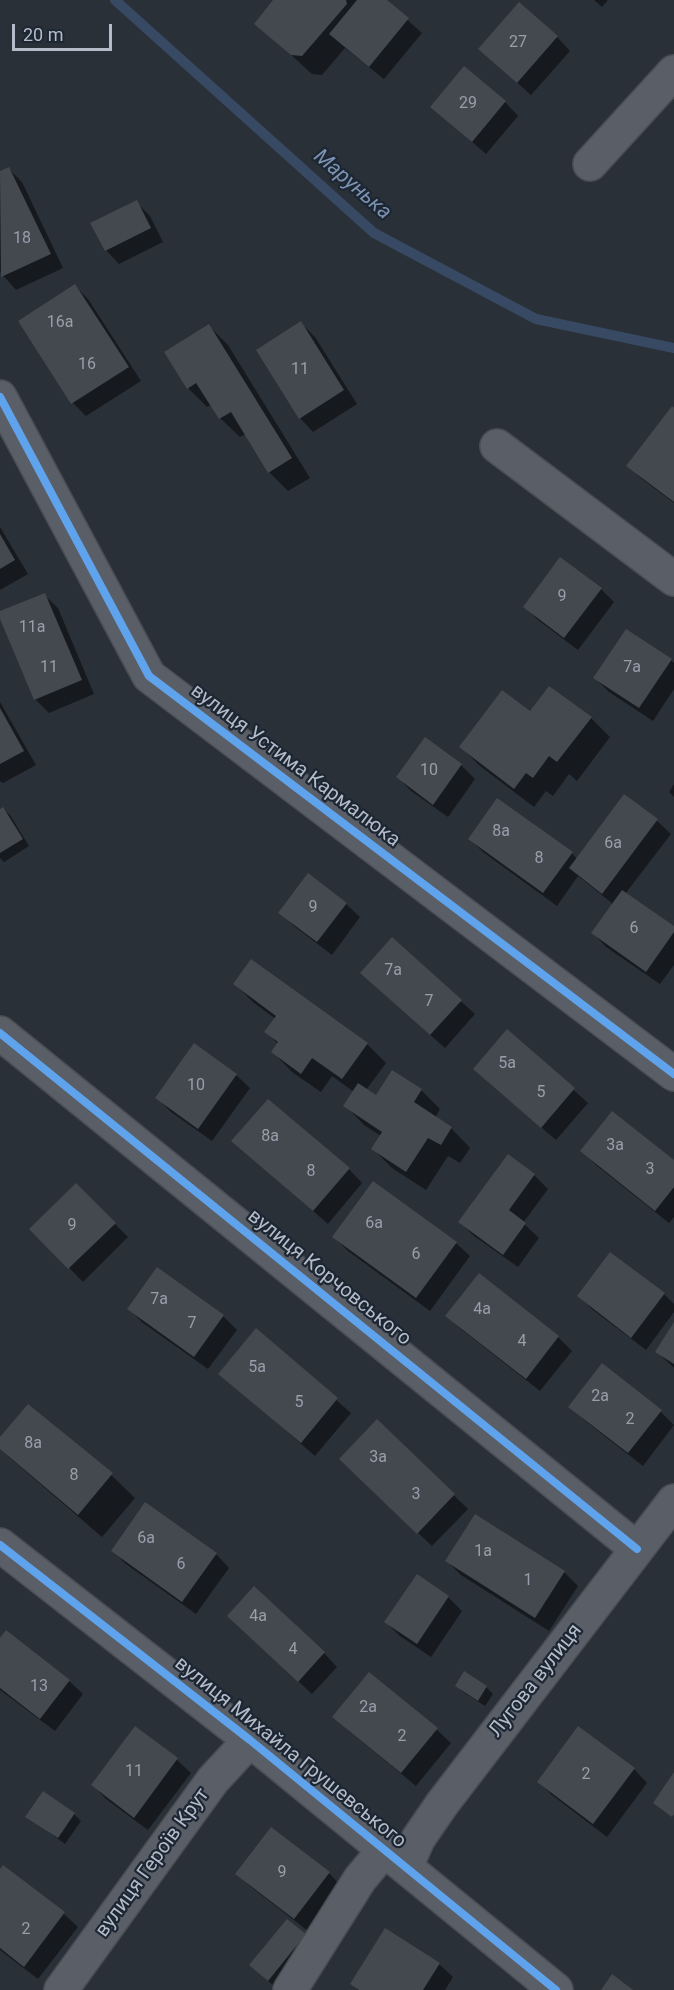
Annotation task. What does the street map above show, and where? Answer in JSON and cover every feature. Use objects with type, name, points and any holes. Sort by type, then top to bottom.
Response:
[{"type":"street","points":[[590,164],[674,72]]},
{"type":"street","name":"вулиця Устима Кармалюка","points":[[0,397],[149,676],[674,1074]]},
{"type":"street","points":[[497,446],[674,579]]},
{"type":"street","name":"вулиця Корчовського","points":[[0,1033],[638,1549]]},
{"type":"street","name":"Лугова вулиця","points":[[290,1990],[360,1879],[395,1858],[418,1839],[442,1803],[674,1500]]},
{"type":"street","name":"вулиця Михайла Грушевського","points":[[0,1545],[250,1740],[556,1990]]},
{"type":"street","name":"вулиця Героїв Крут","points":[[61,1990],[213,1780],[250,1740]]},
{"type":"building","points":[[273,0],[346,0],[347,4],[302,56],[291,55],[254,24]]},
{"type":"building","points":[[357,0],[387,0],[409,18],[369,67],[329,34]]},
{"type":"building","points":[[519,2],[558,36],[517,83],[478,49]]},
{"type":"building","points":[[464,66],[506,101],[472,142],[430,107]]},
{"type":"building","points":[[9,167],[51,254],[1,277],[0,171]]},
{"type":"building","points":[[137,200],[151,228],[105,251],[90,223]]},
{"type":"building","points":[[75,284],[129,367],[71,404],[18,321]]},
{"type":"building","points":[[301,321],[344,390],[299,419],[256,350]]},
{"type":"building","points":[[209,324],[292,458],[268,473],[231,412],[219,419],[196,383],[187,389],[164,352]]},
{"type":"building","points":[[672,406],[674,408],[674,502],[626,466]]},
{"type":"building","points":[[0,534],[15,560],[0,569]]},
{"type":"building","points":[[560,557],[602,588],[564,638],[523,607]]},
{"type":"building","points":[[45,593],[82,680],[34,700],[0,619],[0,611]]},
{"type":"building","points":[[626,629],[672,659],[639,708],[593,678]]},
{"type":"building","points":[[549,686],[592,717],[557,762],[549,756],[533,778],[526,773],[514,789],[459,747],[502,690],[530,711]]},
{"type":"building","points":[[0,708],[24,751],[0,764]]},
{"type":"building","points":[[425,737],[462,764],[433,805],[396,777]]},
{"type":"building","points":[[624,794],[658,819],[602,894],[569,868]]},
{"type":"building","points":[[497,798],[573,852],[543,893],[468,839]]},
{"type":"building","points":[[3,807],[23,839],[0,853],[0,809]]},
{"type":"building","points":[[308,873],[347,903],[317,942],[278,913]]},
{"type":"building","points":[[622,890],[674,926],[674,932],[646,972],[591,933]]},
{"type":"building","points":[[392,937],[462,1000],[430,1035],[360,973]]},
{"type":"building","points":[[251,959],[368,1043],[342,1079],[312,1058],[301,1074],[271,1052],[278,1042],[264,1032],[276,1016],[233,984]]},
{"type":"building","points":[[507,1029],[575,1088],[541,1128],[473,1069]]},
{"type":"building","points":[[194,1043],[237,1074],[198,1129],[155,1098]]},
{"type":"building","points":[[392,1070],[422,1089],[414,1102],[452,1127],[441,1145],[428,1138],[406,1172],[371,1149],[382,1132],[343,1106],[358,1083],[376,1095]]},
{"type":"building","points":[[268,1099],[350,1168],[313,1211],[231,1141]]},
{"type":"building","points":[[612,1111],[674,1160],[674,1187],[655,1211],[580,1151]]},
{"type":"building","points":[[508,1154],[535,1174],[509,1210],[526,1223],[503,1255],[458,1222]]},
{"type":"building","points":[[373,1181],[457,1242],[416,1298],[332,1237]]},
{"type":"building","points":[[76,1183],[116,1223],[68,1269],[29,1229]]},
{"type":"building","points":[[610,1252],[665,1293],[631,1338],[577,1296]]},
{"type":"building","points":[[157,1267],[224,1315],[194,1357],[127,1309]]},
{"type":"building","points":[[479,1273],[559,1336],[526,1379],[445,1316]]},
{"type":"building","points":[[674,1322],[674,1364],[655,1352]]},
{"type":"building","points":[[256,1328],[338,1398],[301,1443],[218,1374]]},
{"type":"building","points":[[602,1363],[662,1410],[628,1453],[568,1407]]},
{"type":"building","points":[[28,1404],[113,1473],[78,1515],[0,1449],[0,1437]]},
{"type":"building","points":[[377,1419],[455,1494],[417,1534],[339,1459]]},
{"type":"building","points":[[145,1502],[217,1553],[182,1602],[111,1551]]},
{"type":"building","points":[[475,1514],[565,1571],[535,1618],[445,1561]]},
{"type":"building","points":[[417,1574],[449,1596],[417,1644],[384,1622]]},
{"type":"building","points":[[254,1586],[325,1652],[298,1682],[227,1616]]},
{"type":"building","points":[[6,1630],[70,1680],[40,1719],[0,1688],[0,1638]]},
{"type":"building","points":[[464,1671],[487,1686],[478,1701],[455,1686]]},
{"type":"building","points":[[369,1672],[438,1728],[401,1773],[332,1717]]},
{"type":"building","points":[[135,1726],[178,1758],[134,1818],[91,1785]]},
{"type":"building","points":[[578,1726],[635,1768],[593,1824],[537,1782]]},
{"type":"building","points":[[674,1772],[674,1814],[672,1817],[653,1803]]},
{"type":"building","points":[[43,1791],[75,1813],[58,1838],[25,1817]]},
{"type":"building","points":[[271,1827],[330,1872],[294,1919],[235,1874]]},
{"type":"building","points":[[3,1865],[65,1912],[24,1967],[0,1948],[0,1869]]},
{"type":"building","points":[[287,1919],[306,1934],[268,1981],[249,1965]]},
{"type":"building","points":[[385,1928],[440,1963],[423,1990],[359,1990],[350,1984]]},
{"type":"building","points":[[612,1974],[633,1990],[601,1990]]},
{"type":"waterway","name":"Марунька","points":[[115,0],[374,233],[536,319],[674,348]]},
{"type":"cycle path","points":[[0,397],[149,676],[674,1074]]},
{"type":"cycle path","points":[[0,1033],[637,1549]]},
{"type":"cycle path","points":[[0,1545],[250,1740],[556,1990]]}]
